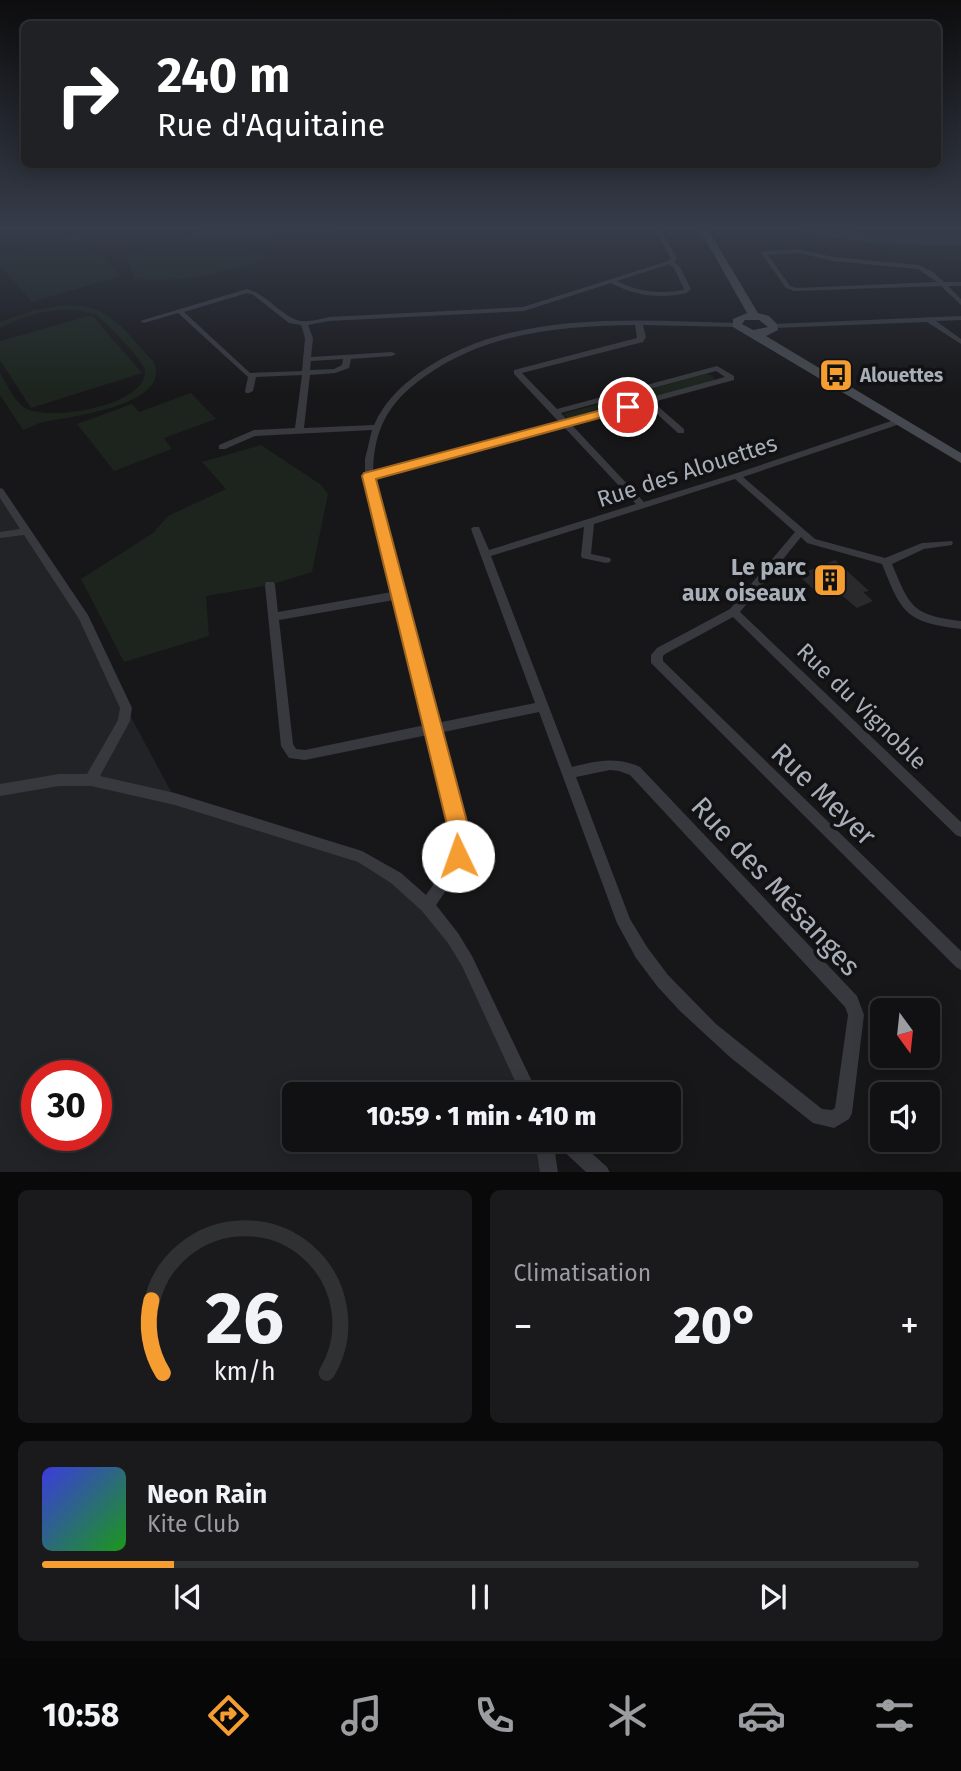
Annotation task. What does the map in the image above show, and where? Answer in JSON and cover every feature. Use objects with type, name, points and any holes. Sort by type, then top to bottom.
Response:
[{"type":"main road","points":[[727,285],[744,320],[755,334],[961,459]]},
{"type":"main road","points":[[744,320],[769,321],[772,329],[799,359]]},
{"type":"main road","points":[[755,334],[772,329]]},
{"type":"street","points":[[144,321],[251,292],[284,317],[304,324],[329,319],[524,309],[600,285]]},
{"type":"street","points":[[618,285],[639,293],[685,292],[688,289],[686,285]]},
{"type":"street","points":[[786,285],[796,290],[925,285]]},
{"type":"street","points":[[943,285],[961,303]]},
{"type":"street","points":[[524,309],[530,317]]},
{"type":"street","points":[[179,311],[242,371],[252,375],[340,370],[346,366],[347,357]]},
{"type":"street","points":[[772,329],[961,318]]},
{"type":"street","points":[[427,906],[453,868],[461,841],[369,476],[368,461],[375,427],[397,394],[430,368],[472,346],[539,327],[744,320]]},
{"type":"street","points":[[929,320],[961,342]]},
{"type":"street","points":[[299,431],[309,338],[304,324]]},
{"type":"street","points":[[639,325],[642,337],[640,340],[517,372],[643,506]]},
{"type":"street","points":[[307,359],[392,354]]},
{"type":"street","points":[[369,476],[730,378],[717,368],[556,412]]},
{"type":"street","points":[[249,391],[252,375]]},
{"type":"street","points":[[648,401],[681,431]]},
{"type":"street","name":"Rue des Alouettes","points":[[486,554],[900,422]]},
{"type":"street","points":[[222,447],[254,433],[375,427]]},
{"type":"street","points":[[737,476],[799,533],[817,544],[886,562],[922,545],[948,543]]},
{"type":"street","points":[[0,491],[84,618],[126,708],[124,721],[91,780]]},
{"type":"street","points":[[589,523],[586,556],[606,560]]},
{"type":"street","name":"Rue des Mésanges","points":[[476,529],[541,707],[624,923],[637,950],[656,976],[711,1030],[819,1117],[834,1119],[843,1113],[856,1015],[851,1002],[635,771],[620,764],[609,764],[567,774]]},
{"type":"street","points":[[0,534],[26,531]]},
{"type":"street","points":[[734,612],[799,533]]},
{"type":"street","points":[[886,562],[904,605],[916,617],[961,625]]},
{"type":"street","points":[[270,585],[287,746],[293,754],[305,755],[541,707]]},
{"type":"street","points":[[273,617],[398,595]]},
{"type":"street","name":"Rue Meyer","points":[[734,612],[661,651],[656,659],[661,669],[961,962]]},
{"type":"street","name":"Rue du Vignoble","points":[[734,612],[961,831]]},
{"type":"street","points":[[0,790],[59,780],[91,780],[175,799],[362,856],[396,878],[441,922],[467,961],[524,1082]]},
{"type":"street","points":[[546,1152],[549,1172]]},
{"type":"street","points":[[577,1152],[596,1170]]},
{"type":"shaded area","points":[[17,285],[92,285],[32,302]]},
{"type":"shaded area","points":[[69,305],[96,310],[117,322],[153,361],[156,376],[149,388],[136,398],[117,406],[45,422],[23,430],[0,395],[0,373],[21,405],[37,412],[74,412],[94,408],[130,394],[141,384],[145,372],[139,359],[97,315],[73,310],[47,311],[0,328],[0,322],[34,310]]},
{"type":"shaded area","points":[[92,315],[142,373],[31,408],[0,360],[0,341]]},
{"type":"shaded area","points":[[705,374],[713,376],[714,380],[575,419],[567,418],[563,414]]},
{"type":"shaded area","points":[[191,393],[216,419],[164,438],[172,449],[114,471],[77,424],[132,404],[139,412]]},
{"type":"shaded area","points":[[261,445],[320,484],[328,494],[312,572],[270,585],[206,596],[209,636],[124,662],[81,579],[153,533],[168,516],[226,489],[202,462]]},
{"type":"shaded area","points":[[0,491],[84,618],[126,708],[175,799],[362,857],[396,878],[467,961],[524,1082],[282,1082],[282,1152],[541,1152],[540,1172],[0,1172]]},
{"type":"building","name":"Le parc aux oiseaux","points":[[835,560],[869,591],[863,592],[873,601],[857,608],[834,589],[820,595],[798,575]]},
{"type":"place","name":"Alouettes","points":[[836,375]]},
{"type":"place","name":"Le parc aux oiseaux","points":[[830,580]]},
{"type":"route","points":[[458,856],[460,833],[369,476],[628,407]]}]
